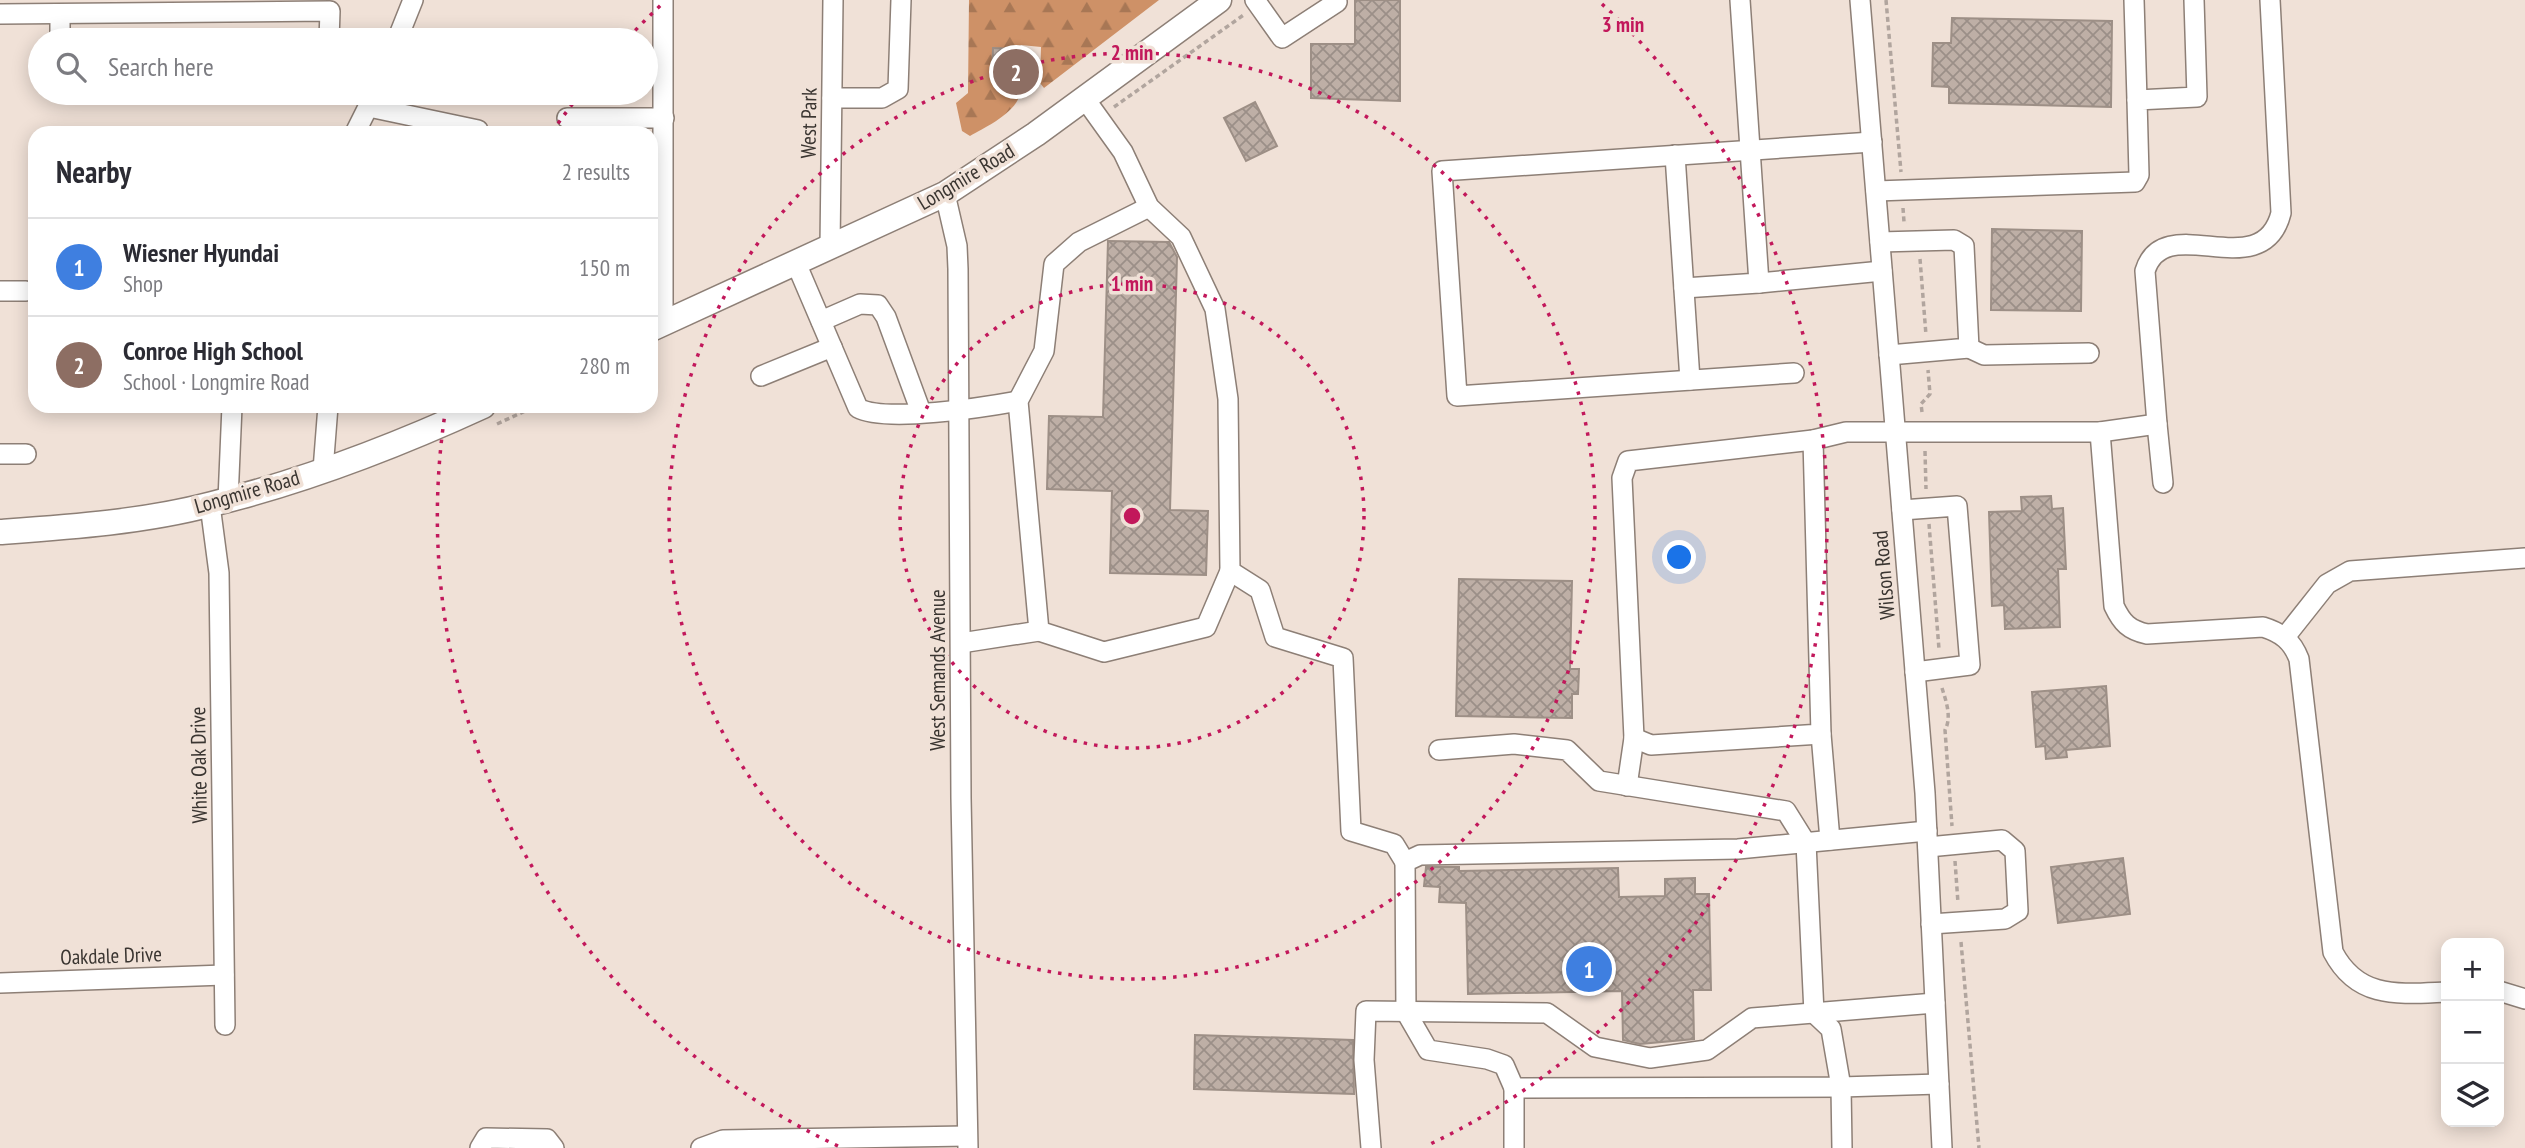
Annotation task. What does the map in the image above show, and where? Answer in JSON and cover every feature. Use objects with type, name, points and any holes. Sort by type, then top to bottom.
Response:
[{"type":"main road","name":"Longmire Road","points":[[658,326],[944,194],[1085,99],[1219,0]]},
{"type":"main road","name":"Longmire Road","points":[[0,532],[122,519],[219,502],[399,443],[454,413]]},
{"type":"street","points":[[402,28],[413,0]]},
{"type":"street","points":[[658,296],[664,118],[663,0]]},
{"type":"street","name":"West Park","points":[[830,247],[833,0]]},
{"type":"street","points":[[832,98],[882,98],[898,89],[901,0]]},
{"type":"street","points":[[1255,0],[1282,38],[1337,2],[1335,0]]},
{"type":"street","points":[[1740,0],[1759,283]]},
{"type":"street","name":"Wilson Road","points":[[1860,0],[1927,839],[1942,1148]]},
{"type":"street","points":[[1876,191],[2135,182],[2139,175],[2134,0]]},
{"type":"street","points":[[2137,100],[2197,97],[2194,0]]},
{"type":"street","points":[[2163,483],[2145,271],[2150,257],[2160,248],[2252,246],[2268,240],[2277,229],[2281,213],[2270,0]]},
{"type":"street","points":[[0,14],[330,10],[329,28]]},
{"type":"street","points":[[60,14],[60,28]]},
{"type":"street","points":[[961,643],[1039,631],[1104,652],[1206,627],[1230,571],[1228,399],[1214,309],[1181,237],[1149,207],[1123,152],[1085,99]]},
{"type":"street","points":[[359,126],[369,105]]},
{"type":"street","points":[[390,105],[464,126]]},
{"type":"street","points":[[567,118],[664,118]]},
{"type":"street","points":[[1794,373],[1457,397],[1442,171],[1872,142]]},
{"type":"street","points":[[1675,155],[1690,380]]},
{"type":"street","name":"West Semands Avenue","points":[[944,194],[957,246],[967,1142]]},
{"type":"street","points":[[1039,631],[1018,401],[1044,351],[1055,264],[1079,242],[1149,207]]},
{"type":"street","points":[[1880,242],[1954,240],[1964,246],[1969,348]]},
{"type":"street","points":[[796,263],[858,408],[866,412],[880,413],[960,412],[1018,401]]},
{"type":"street","points":[[1684,288],[1882,271]]},
{"type":"street","points":[[0,291],[26,291]]},
{"type":"street","points":[[821,321],[860,304],[878,305],[886,317],[921,412]]},
{"type":"street","points":[[761,376],[832,347]]},
{"type":"street","points":[[1889,355],[1969,348],[1984,355],[2089,353]]},
{"type":"street","name":"White Oak Drive","points":[[225,1025],[219,502],[231,413]]},
{"type":"street","points":[[323,470],[327,413]]},
{"type":"street","points":[[1628,786],[1634,738],[1622,478],[1628,461],[1813,440],[1846,432],[2100,432],[2157,424]]},
{"type":"street","points":[[2100,432],[2114,606],[2122,621],[2133,631],[2147,634],[2248,625],[2263,627],[2285,637],[2293,644],[2300,659],[2333,952],[2342,968],[2374,990],[2396,994],[2441,992]]},
{"type":"street","points":[[1813,440],[1821,734],[1830,840]]},
{"type":"street","points":[[0,454],[26,454]]},
{"type":"street","points":[[1902,510],[1957,506],[1968,639],[1970,665],[1915,673]]},
{"type":"street","points":[[2285,637],[2327,584],[2350,571],[2525,558]]},
{"type":"street","points":[[1230,571],[1260,590],[1275,637],[1343,658],[1351,831],[1394,844],[1405,862],[1406,1012],[1428,1050],[1487,1059],[1504,1065],[1514,1088],[1514,1148]]},
{"type":"street","points":[[1634,738],[1651,744],[1821,734]]},
{"type":"street","points":[[1439,750],[1514,744],[1567,750],[1600,781],[1786,811],[1806,843],[1814,1013],[1831,1029],[1841,1087],[1842,1148]]},
{"type":"street","points":[[1405,862],[1420,855],[1738,849],[1830,840],[1927,839],[1953,845],[2002,840],[2015,851],[2018,911],[2006,919],[1931,924]]},
{"type":"street","name":"Oakdale Drive","points":[[0,983],[224,975]]},
{"type":"street","points":[[2504,993],[2525,999]]},
{"type":"street","points":[[1371,1148],[1364,1060],[1366,1012],[1547,1013],[1595,1046],[1650,1058],[1707,1050],[1752,1018],[1935,1003]]},
{"type":"street","points":[[1514,1088],[1939,1084]]},
{"type":"street","points":[[480,1148],[486,1138],[547,1139],[554,1148]]},
{"type":"street","points":[[701,1148],[723,1140],[967,1142]]},
{"type":"path","points":[[1886,0],[1905,222],[1918,223],[1930,394],[1921,404],[1941,669],[1947,704],[1948,724],[1945,730],[1953,845],[1979,1148]]},
{"type":"green space","points":[[969,0],[1159,0],[1044,88],[1040,83],[1041,47],[1021,45],[1018,49],[993,49],[993,78],[1017,79],[1019,97],[1006,113],[970,136],[962,131],[956,103],[968,93]]},
{"type":"building","points":[[1355,0],[1400,0],[1400,101],[1311,98],[1311,44],[1355,44]]},
{"type":"building","points":[[1952,18],[2112,21],[2111,107],[1949,103],[1949,87],[1932,86],[1933,43],[1951,43]]},
{"type":"building","points":[[993,48],[1018,49],[1017,79],[992,79]]},
{"type":"building","points":[[1255,102],[1277,146],[1246,161],[1224,118]]},
{"type":"building","points":[[1992,229],[2082,231],[2081,311],[1991,310]]},
{"type":"building","points":[[1108,241],[1169,242],[1177,257],[1170,510],[1208,511],[1206,575],[1110,573],[1112,491],[1047,489],[1049,416],[1103,417]]},
{"type":"building","points":[[2051,496],[2052,509],[2063,508],[2066,569],[2058,569],[2060,627],[2005,629],[2004,605],[1992,606],[1989,512],[2022,511],[2021,497]]},
{"type":"building","points":[[1459,579],[1572,581],[1570,669],[1579,669],[1578,694],[1572,694],[1572,718],[1456,716]]},
{"type":"building","points":[[2106,686],[2110,746],[2066,750],[2067,757],[2046,759],[2045,746],[2036,747],[2032,692]]},
{"type":"building","points":[[2123,858],[2130,914],[2058,923],[2051,867]]},
{"type":"building","points":[[1426,867],[1459,867],[1459,871],[1618,868],[1619,897],[1665,896],[1665,879],[1695,878],[1695,894],[1709,894],[1711,990],[1693,990],[1694,1039],[1640,1044],[1623,1040],[1622,991],[1468,994],[1466,903],[1439,902],[1440,887],[1424,886]]},
{"type":"building","points":[[1195,1035],[1353,1040],[1354,1094],[1194,1089]]},
{"type":"place","name":"Conroe High School","points":[[1016,72]]},
{"type":"place","name":"Wiesner Hyundai","points":[[1589,969]]}]
